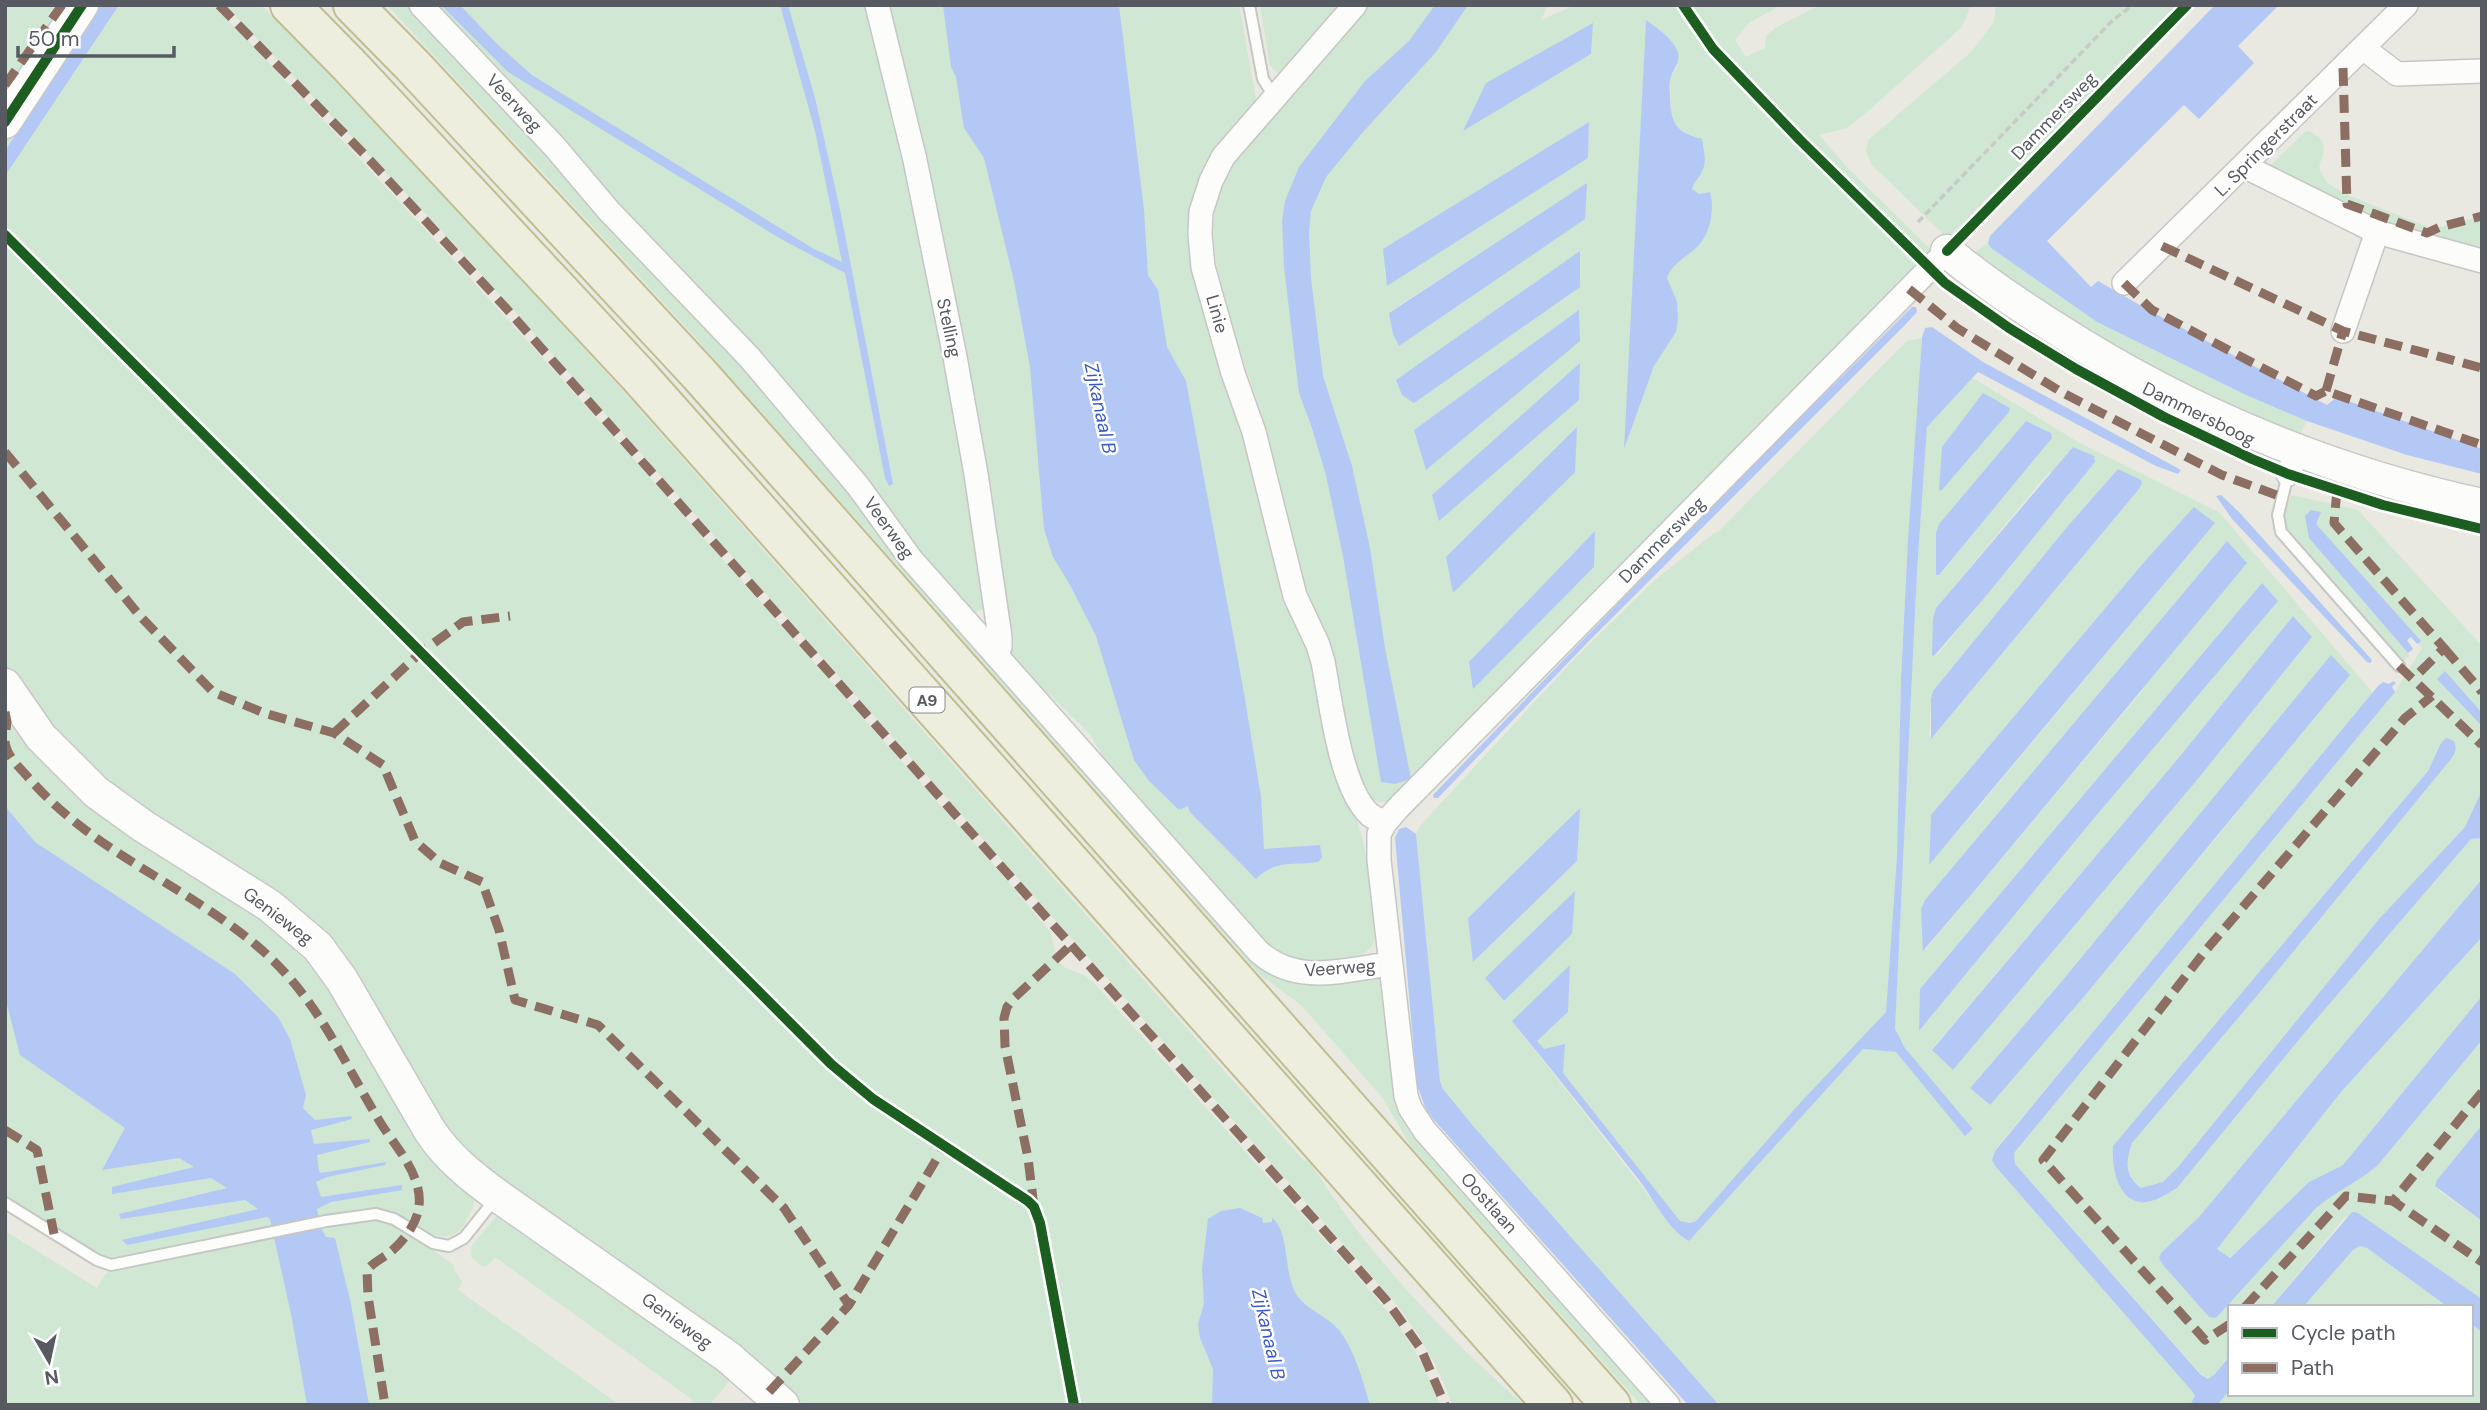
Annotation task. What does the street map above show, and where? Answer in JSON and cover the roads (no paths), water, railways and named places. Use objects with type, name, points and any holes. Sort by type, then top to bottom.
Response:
[{"type":"highway","name":"A9","points":[[290,5],[647,385],[1553,1405]]},
{"type":"highway","name":"A9","points":[[353,5],[413,65],[699,374],[1611,1405]]},
{"type":"street","points":[[5,122],[82,5]]},
{"type":"street","name":"Veerweg","points":[[421,5],[554,146],[609,211],[749,357],[858,486],[911,559],[1268,960],[1283,969],[1322,973],[1390,964]]},
{"type":"street","name":"Stelling","points":[[877,5],[915,160],[962,393],[997,614],[1000,643],[996,653]]},
{"type":"street","name":"Linie","points":[[1355,5],[1274,96],[1230,148],[1217,168],[1201,212],[1200,245],[1206,278],[1233,373],[1254,432],[1295,596],[1323,662],[1348,777],[1361,804],[1371,816],[1385,823]]},
{"type":"street","name":"L. Springerstraat","points":[[2124,283],[2406,5]]},
{"type":"street","points":[[2363,48],[2397,74],[2482,71]]},
{"type":"street","points":[[2244,166],[2378,232],[2482,261]]},
{"type":"street","points":[[2343,331],[2378,232]]},
{"type":"street","name":"Dammersboog","points":[[1947,251],[1976,276],[2090,350],[2160,390],[2219,418],[2293,462],[2482,505]]},
{"type":"street","name":"Dammersweg","points":[[1385,823],[1947,251]]},
{"type":"street","name":"Genieweg","points":[[5,685],[41,737],[96,792],[143,826],[270,906],[309,938],[342,980],[414,1107],[439,1145],[476,1180],[728,1357],[783,1405]]},
{"type":"street","points":[[1385,823],[1379,834],[1378,847],[1390,964]]},
{"type":"street","name":"Oostlaan","points":[[1390,964],[1406,1096],[1416,1119],[1668,1405]]},
{"type":"lane","points":[[1249,5],[1263,79],[1274,96]]},
{"type":"lane","points":[[2293,462],[2278,515],[2281,532],[2399,666]]},
{"type":"lane","points":[[5,1203],[97,1260],[111,1265],[368,1214],[385,1215],[433,1243],[449,1246],[464,1238],[498,1196]]},
{"type":"water","points":[[100,5],[119,5],[5,176],[5,151]]},
{"type":"water","points":[[441,5],[460,5],[497,44],[532,75],[814,249],[842,262],[815,131],[780,5],[788,5],[815,98],[841,214],[893,484],[889,486],[885,478],[845,273],[781,239],[508,72]]},
{"type":"water","name":"Zijkanaal B","points":[[943,5],[1119,5],[1144,210],[1148,275],[1158,290],[1167,347],[1186,381],[1244,693],[1261,797],[1264,849],[1320,845],[1322,858],[1318,862],[1277,866],[1256,879],[1189,811],[1188,806],[1180,810],[1179,807],[1179,810],[1149,781],[1134,760],[1096,636],[1053,557],[1044,529],[1030,367],[1014,281],[984,158],[964,128],[956,77],[951,67]]},
{"type":"water","points":[[1435,5],[1468,5],[1436,52],[1326,177],[1311,211],[1309,232],[1311,278],[1323,376],[1352,466],[1370,548],[1385,648],[1411,779],[1395,784],[1381,782],[1343,556],[1326,475],[1299,393],[1284,267],[1282,221],[1285,201],[1299,167],[1365,81],[1409,41]]},
{"type":"water","points":[[2215,5],[2279,5],[2238,46],[2254,63],[2199,119],[2184,105],[2047,241],[2091,287],[2098,281],[2327,405],[2337,397],[2482,449],[2482,474],[2407,455],[2307,421],[2246,395],[2097,322],[1991,248],[1988,243],[1990,236]]},
{"type":"water","points":[[1646,20],[1667,37],[1677,50],[1678,62],[1670,82],[1673,120],[1686,133],[1702,139],[1704,165],[1692,189],[1699,194],[1710,192],[1712,213],[1702,241],[1676,264],[1667,278],[1677,302],[1676,332],[1654,366],[1624,449]]},
{"type":"water","points":[[1593,23],[1591,54],[1463,131],[1486,83]]},
{"type":"water","points":[[1589,122],[1588,158],[1387,286],[1383,249]]},
{"type":"water","points":[[1587,183],[1585,219],[1399,346],[1393,334],[1389,313]]},
{"type":"water","points":[[1580,251],[1580,287],[1414,403],[1402,395],[1396,380]]},
{"type":"water","points":[[1912,307],[1916,307],[1917,312],[1904,326],[1587,643],[1438,798],[1434,798],[1433,795],[1717,501]]},
{"type":"water","points":[[1579,310],[1580,341],[1426,470],[1414,430]]},
{"type":"water","points":[[1932,327],[1983,362],[2181,470],[2178,474],[2156,466],[1978,372],[1927,427],[1917,572],[1895,1029],[1905,1048],[1973,1129],[1965,1136],[1896,1052],[1863,1049],[1689,1241],[1667,1221],[1639,1180],[1512,1021],[1570,965],[1568,1012],[1537,1041],[1544,1049],[1565,1044],[1563,1073],[1680,1221],[1690,1223],[1696,1221],[1800,1103],[1886,1012],[1897,855],[1901,679],[1908,539],[1922,338],[1925,328]]},
{"type":"water","points":[[1580,363],[1579,400],[1439,521],[1432,495]]},
{"type":"water","points":[[1983,393],[2010,408],[2009,412],[1941,491],[1942,447]]},
{"type":"water","points":[[2026,421],[2051,433],[2052,438],[1939,575],[1936,575],[1936,533],[1939,524]]},
{"type":"water","points":[[1577,427],[1575,472],[1453,593],[1446,557]]},
{"type":"water","points":[[2073,447],[2094,456],[2095,462],[1986,596],[1934,656],[1932,655],[1933,618],[1936,608]]},
{"type":"water","points":[[2118,469],[2141,480],[2139,489],[1931,739],[1933,691]]},
{"type":"water","points":[[2221,495],[2372,660],[2371,663],[2367,662],[2232,519],[2216,496]]},
{"type":"water","points":[[2194,507],[2215,523],[1929,865],[1931,815],[2145,561]]},
{"type":"water","points":[[2311,510],[2321,512],[2316,524],[2421,641],[2417,644],[2411,637],[2407,640],[2413,649],[2408,653],[2309,538],[2305,516]]},
{"type":"water","points":[[1595,531],[1594,567],[1473,689],[1469,662]]},
{"type":"water","points":[[2227,541],[2247,563],[1923,951],[1921,909],[1925,900]]},
{"type":"water","points":[[2262,583],[2278,601],[1919,1031],[1920,989]]},
{"type":"water","points":[[2293,616],[2312,637],[2197,780],[1953,1070],[1932,1050],[2181,755]]},
{"type":"water","points":[[2331,655],[2350,675],[2082,999],[1990,1105],[1970,1088],[2062,981]]},
{"type":"water","points":[[2445,671],[2482,713],[2482,726],[2437,679]]},
{"type":"water","points":[[2393,681],[2396,683],[2392,687],[2395,692],[2014,1153],[2015,1164],[2201,1375],[2208,1379],[2228,1358],[2228,1392],[2217,1405],[2190,1405],[2195,1396],[2192,1391],[1992,1160],[1995,1151],[2378,686],[2383,682],[2389,684]]},
{"type":"water","points":[[2446,738],[2455,744],[2456,750],[2451,759],[2132,1143],[2128,1167],[2135,1183],[2141,1188],[2163,1182],[2178,1167],[2379,919],[2465,827],[2482,790],[2482,838],[2471,839],[2307,1030],[2177,1188],[2146,1202],[2129,1197],[2118,1183],[2113,1164],[2113,1146],[2428,771]]},
{"type":"water","points":[[5,806],[35,842],[235,974],[278,1017],[290,1039],[306,1095],[303,1108],[315,1120],[351,1116],[352,1119],[311,1130],[314,1144],[370,1139],[370,1142],[317,1155],[319,1171],[321,1173],[386,1162],[385,1165],[327,1177],[316,1182],[321,1197],[402,1185],[402,1190],[331,1202],[317,1209],[326,1237],[335,1238],[351,1304],[369,1405],[307,1405],[270,1219],[267,1217],[127,1245],[122,1240],[258,1209],[245,1200],[121,1219],[119,1214],[227,1188],[211,1178],[112,1194],[112,1187],[194,1167],[179,1158],[102,1170],[125,1128],[20,1055],[5,997]]},
{"type":"water","points":[[1580,808],[1577,861],[1473,962],[1468,918]]},
{"type":"water","points":[[1406,827],[1416,834],[1440,1081],[1443,1089],[1719,1405],[1688,1405],[1427,1112],[1417,1085],[1395,838],[1399,829]]},
{"type":"water","points":[[2482,879],[2482,937],[2341,1092],[2217,1249],[2230,1258],[2309,1182],[2343,1165],[2482,996],[2482,1040],[2377,1166],[2316,1208],[2216,1318],[2209,1317],[2163,1265],[2159,1258],[2161,1253],[2199,1217]]},
{"type":"water","points":[[1575,891],[1572,934],[1504,1001],[1485,978]]},
{"type":"water","points":[[2482,1125],[2482,1221],[2435,1186]]},
{"type":"water","name":"Zijkanaal B","points":[[1240,1208],[1262,1218],[1263,1223],[1272,1222],[1272,1218],[1278,1224],[1296,1294],[1333,1324],[1344,1337],[1357,1365],[1370,1405],[1212,1405],[1213,1369],[1200,1338],[1198,1324],[1204,1304],[1202,1269],[1208,1219],[1221,1211]]},
{"type":"water","points":[[2352,1212],[2358,1213],[2482,1299],[2482,1332],[2473,1325],[2473,1305],[2445,1305],[2367,1248],[2360,1246],[2353,1250],[2305,1305],[2273,1305]]}]
